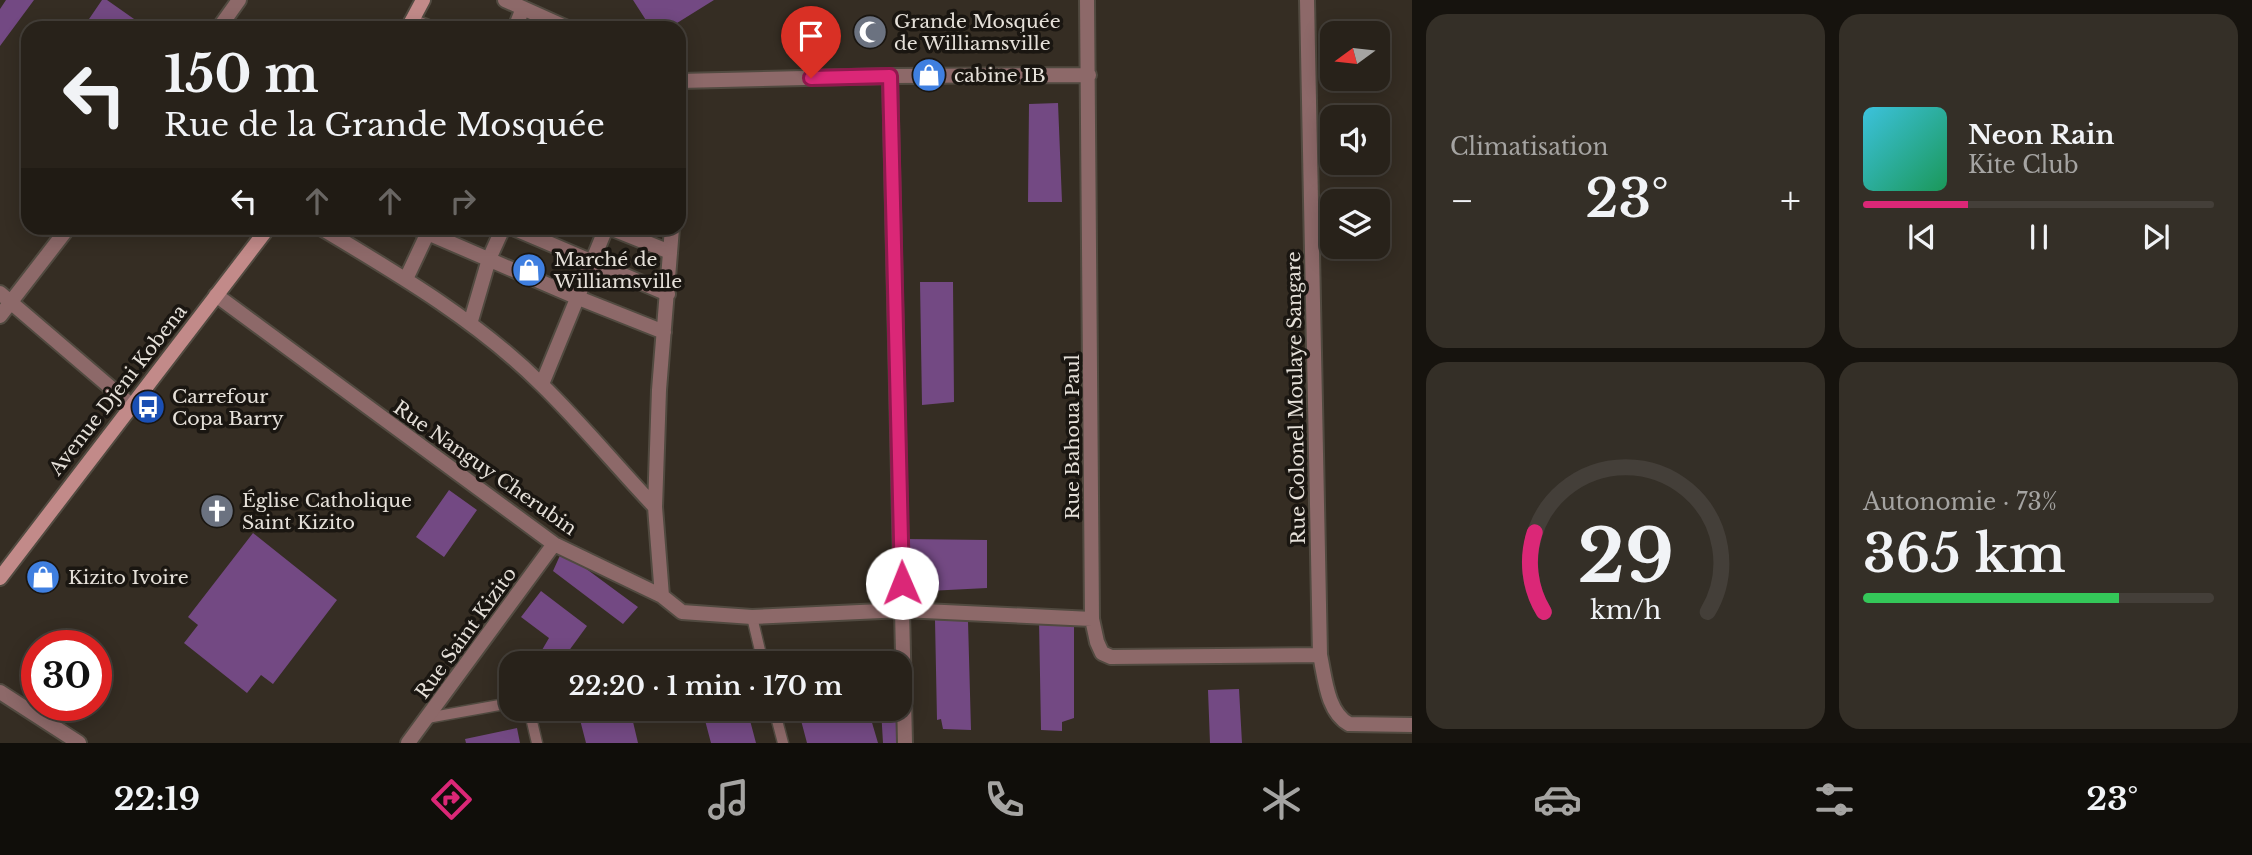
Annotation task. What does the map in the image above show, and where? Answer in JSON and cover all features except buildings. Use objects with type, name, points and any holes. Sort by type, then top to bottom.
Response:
[{"type":"street","points":[[224,21],[239,0]]},
{"type":"street","points":[[412,21],[423,0]]},
{"type":"street","points":[[505,0],[552,21]]},
{"type":"street","name":"Rue Bahoua Paul","points":[[1087,0],[1092,619],[1097,642],[1102,653],[1111,657],[1320,655]]},
{"type":"street","name":"Rue Colonel Moulaye Sangare","points":[[1307,0],[1320,655],[1331,701],[1340,719],[1349,724],[1412,725]]},
{"type":"street","points":[[518,21],[523,8]]},
{"type":"street","points":[[686,81],[1089,75]]},
{"type":"street","points":[[890,76],[905,743]]},
{"type":"street","points":[[0,316],[6,297],[62,235]]},
{"type":"street","name":"Avenue Djeni Kobena","points":[[0,578],[263,235]]},
{"type":"street","points":[[333,235],[406,279],[470,324],[542,384],[655,507]]},
{"type":"street","points":[[406,279],[422,235]]},
{"type":"street","points":[[437,235],[576,297],[664,332]]},
{"type":"street","points":[[470,324],[489,259],[500,235]]},
{"type":"street","points":[[530,235],[668,294]]},
{"type":"street","points":[[542,384],[591,261],[604,235]]},
{"type":"street","points":[[626,235],[670,252]]},
{"type":"street","points":[[662,596],[655,507],[659,390],[671,235]]},
{"type":"street","name":"Rue Nanguy Cherubin","points":[[216,295],[554,544],[662,596],[682,612],[752,617],[903,610],[1092,619]]},
{"type":"street","points":[[6,297],[131,405]]},
{"type":"street","name":"Rue Saint Kizito","points":[[408,743],[554,544]]},
{"type":"street","points":[[0,692],[79,743]]},
{"type":"lane","points":[[752,617],[760,651]]},
{"type":"lane","points":[[427,718],[499,705]]},
{"type":"lane","points":[[532,721],[537,743]]},
{"type":"lane","points":[[777,721],[783,743]]},
{"type":"place","name":"Grande Mosquée de Williamsville","points":[[870,32]]},
{"type":"place","name":"cabine IB","points":[[929,75]]},
{"type":"place","name":"Marché de Williamsville","points":[[529,270]]},
{"type":"place","name":"Carrefour Copa Barry","points":[[148,407]]},
{"type":"place","name":"Église Catholique Saint Kizito","points":[[217,511]]},
{"type":"place","name":"Kizito Ivoire","points":[[43,577]]},
{"type":"route","points":[[811,78],[890,76],[902,583]]}]
